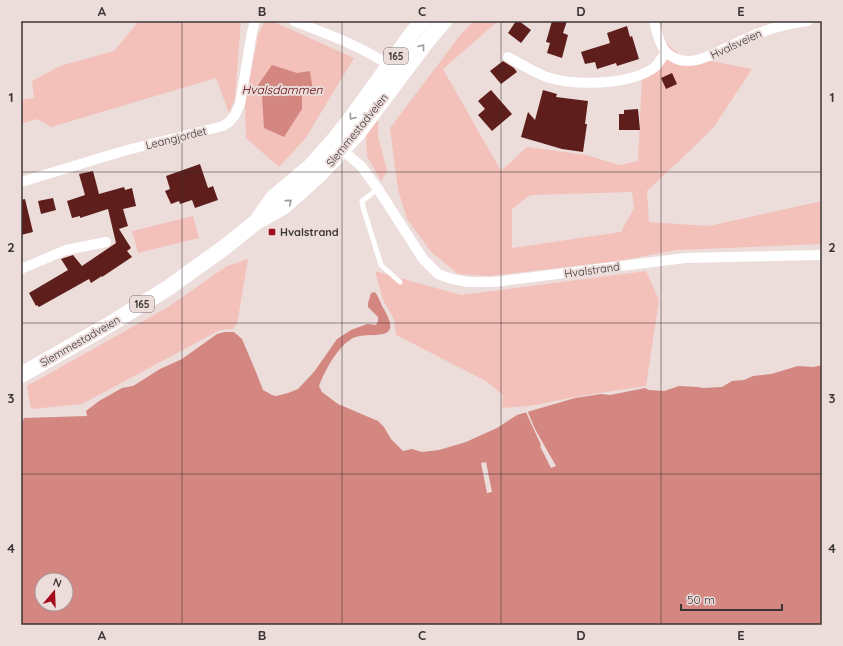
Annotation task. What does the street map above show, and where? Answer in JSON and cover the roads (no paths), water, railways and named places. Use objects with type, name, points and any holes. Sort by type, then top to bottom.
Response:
[{"type":"main road","name":"Slemmestadveien","points":[[21,375],[107,326],[168,288],[225,247],[256,222],[273,198],[310,167],[358,133],[396,70],[414,31],[423,21]]},
{"type":"main road","name":"Slemmestadveien","points":[[396,70],[427,41],[444,21]]},
{"type":"street","name":"Leangjordet","points":[[21,182],[127,150],[222,126],[229,122],[235,115],[240,104],[255,21]]},
{"type":"street","points":[[294,21],[358,46],[396,70]]},
{"type":"street","points":[[508,57],[548,78],[565,82],[594,84],[623,80],[655,67],[666,52],[659,38],[654,21]]},
{"type":"street","name":"Hvalsveien","points":[[666,52],[680,60],[694,61],[707,58],[758,33],[790,23],[808,21]]},
{"type":"street","name":"Hvalstrand","points":[[338,146],[361,166],[378,189],[423,258],[438,274],[452,280],[468,282],[501,281],[685,258],[822,254]]},
{"type":"street","points":[[21,269],[66,250],[106,242]]},
{"type":"lane","points":[[378,189],[362,202],[363,207],[381,265],[400,282]]},
{"type":"water","name":"Hvalsdammen","points":[[272,65],[297,73],[310,71],[313,91],[302,94],[302,109],[284,137],[264,128],[262,95],[258,85]]},
{"type":"water","points":[[375,292],[388,317],[390,329],[383,334],[360,336],[347,342],[337,352],[319,386],[322,392],[338,404],[378,421],[384,427],[391,439],[403,451],[412,449],[422,452],[439,450],[466,442],[497,428],[517,415],[575,398],[601,394],[610,395],[645,388],[649,390],[664,391],[679,386],[703,388],[722,387],[732,381],[744,380],[753,376],[771,374],[798,366],[813,367],[822,365],[822,625],[21,625],[21,425],[24,418],[87,416],[86,411],[99,401],[122,388],[133,386],[160,369],[182,359],[217,334],[225,332],[234,332],[242,339],[263,390],[276,396],[288,393],[298,389],[314,372],[337,339],[351,330],[367,324],[376,325],[378,317],[368,307],[371,293]]},
{"type":"place","name":"Hvalstrand","points":[[272,232]]}]
